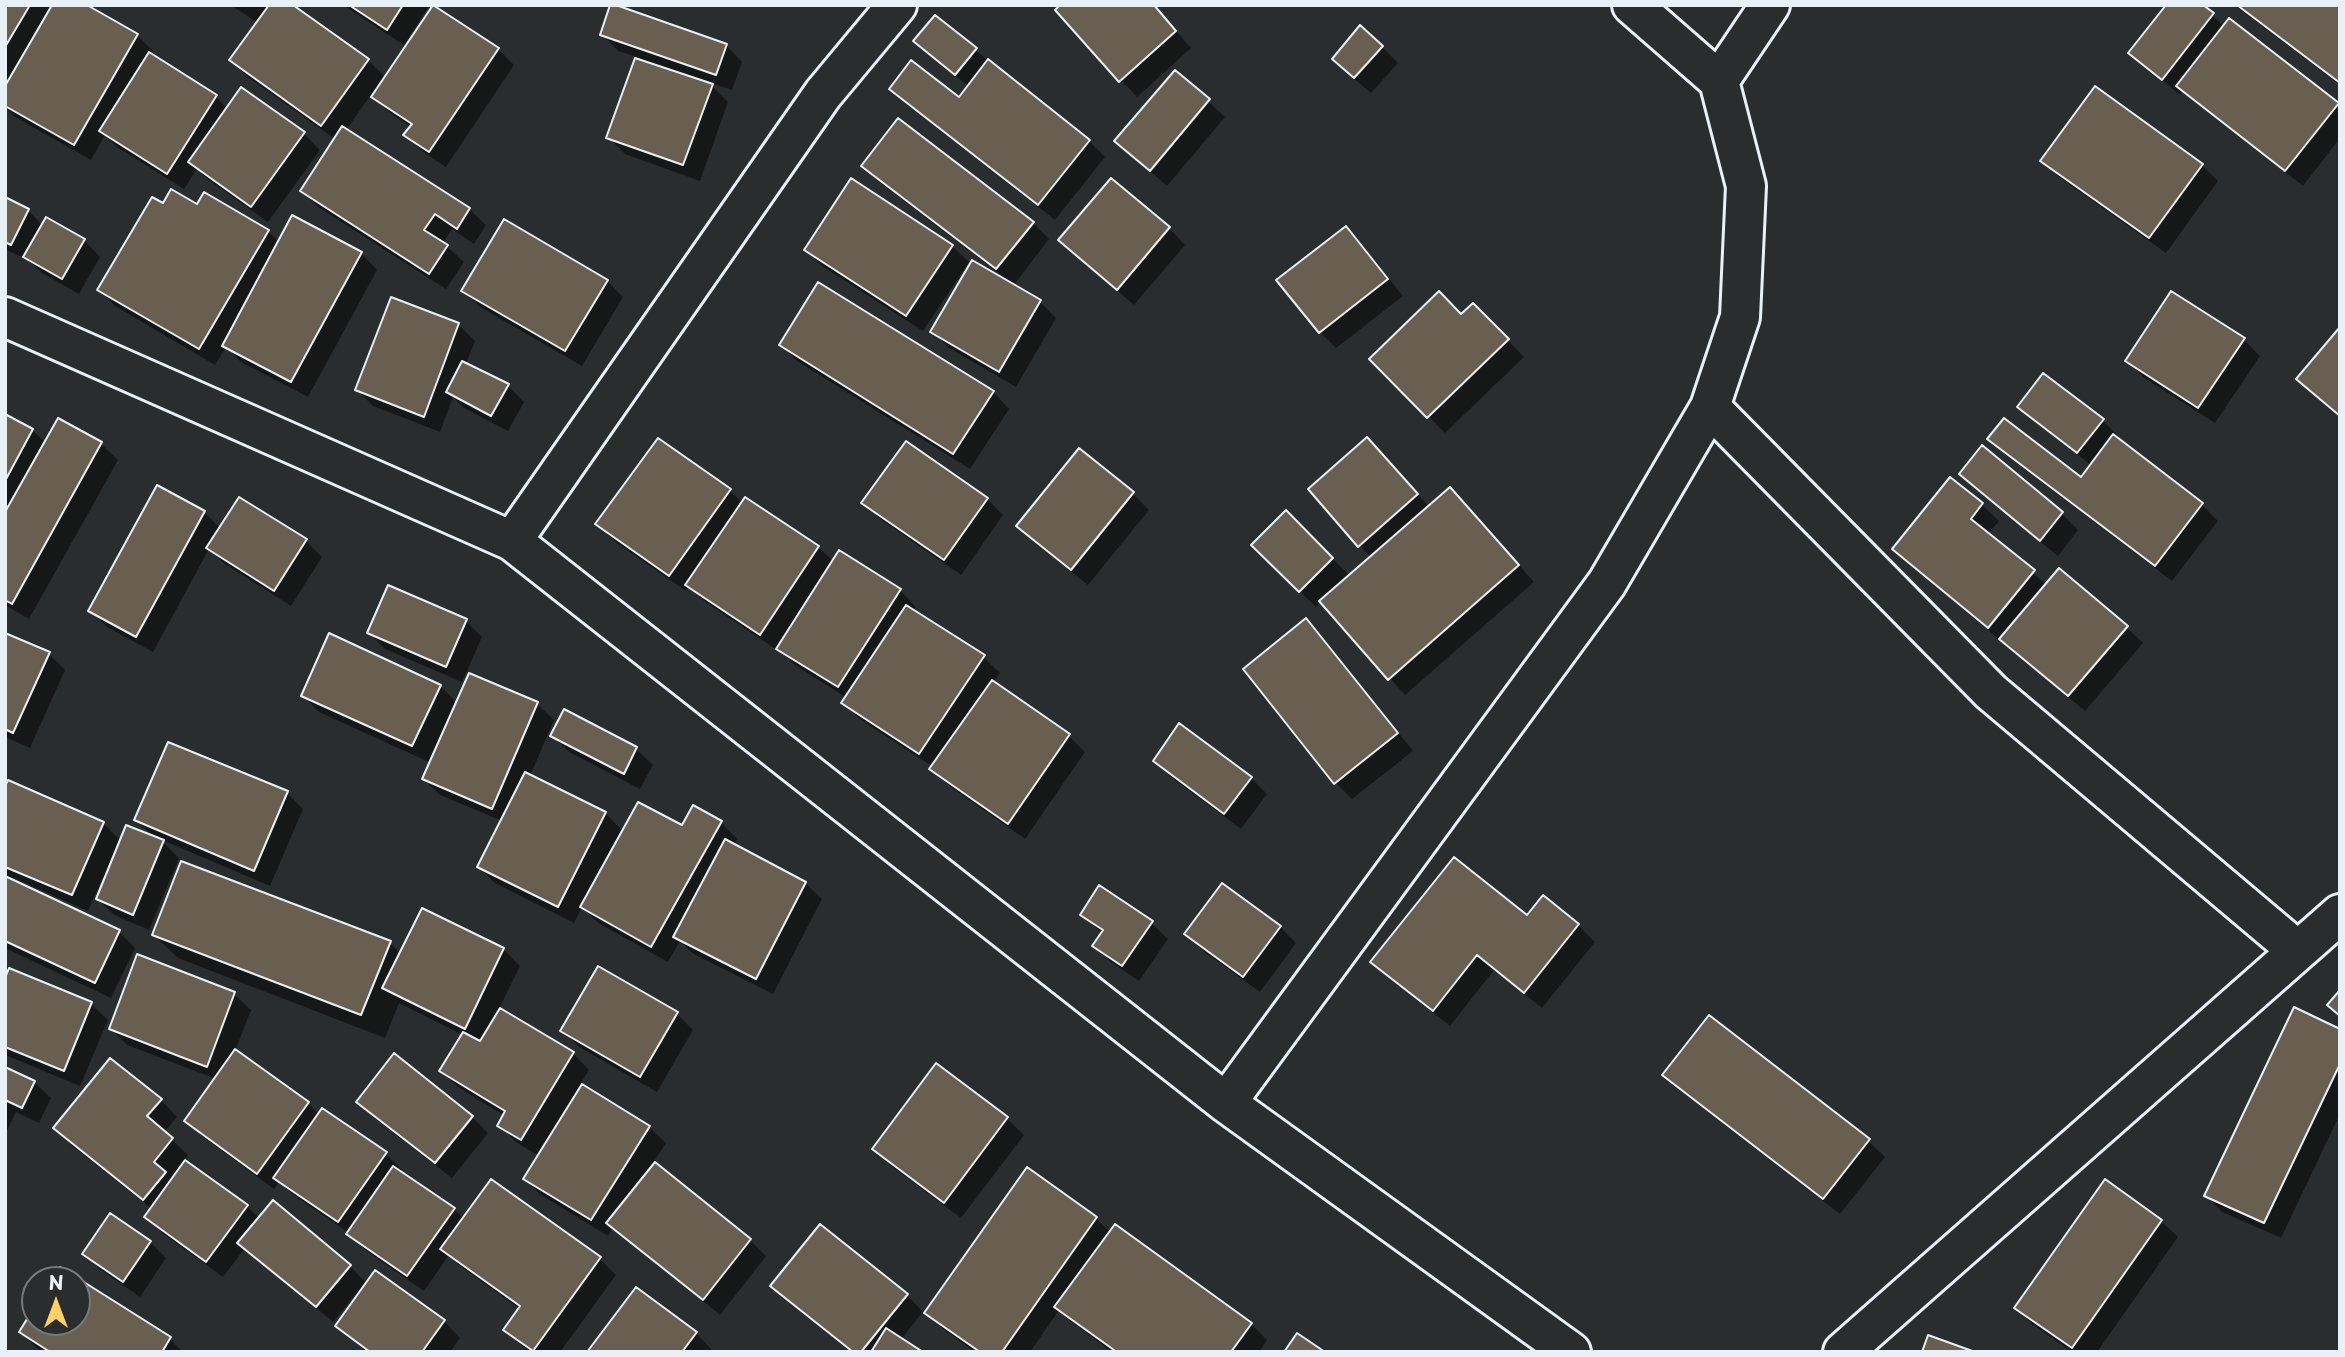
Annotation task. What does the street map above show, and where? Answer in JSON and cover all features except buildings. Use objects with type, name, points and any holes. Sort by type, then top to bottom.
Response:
[{"type":"street","points":[[512,541],[823,94],[897,5]]},
{"type":"street","points":[[1226,1103],[1607,583],[1710,408],[1740,317],[1746,186],[1719,81],[1632,5]]},
{"type":"street","points":[[1719,81],[1770,5]]},
{"type":"street","points":[[5,317],[512,541],[1226,1103],[1571,1352]]},
{"type":"street","points":[[1710,408],[1991,692],[2298,951]]},
{"type":"street","points":[[1843,1352],[2340,914]]}]
